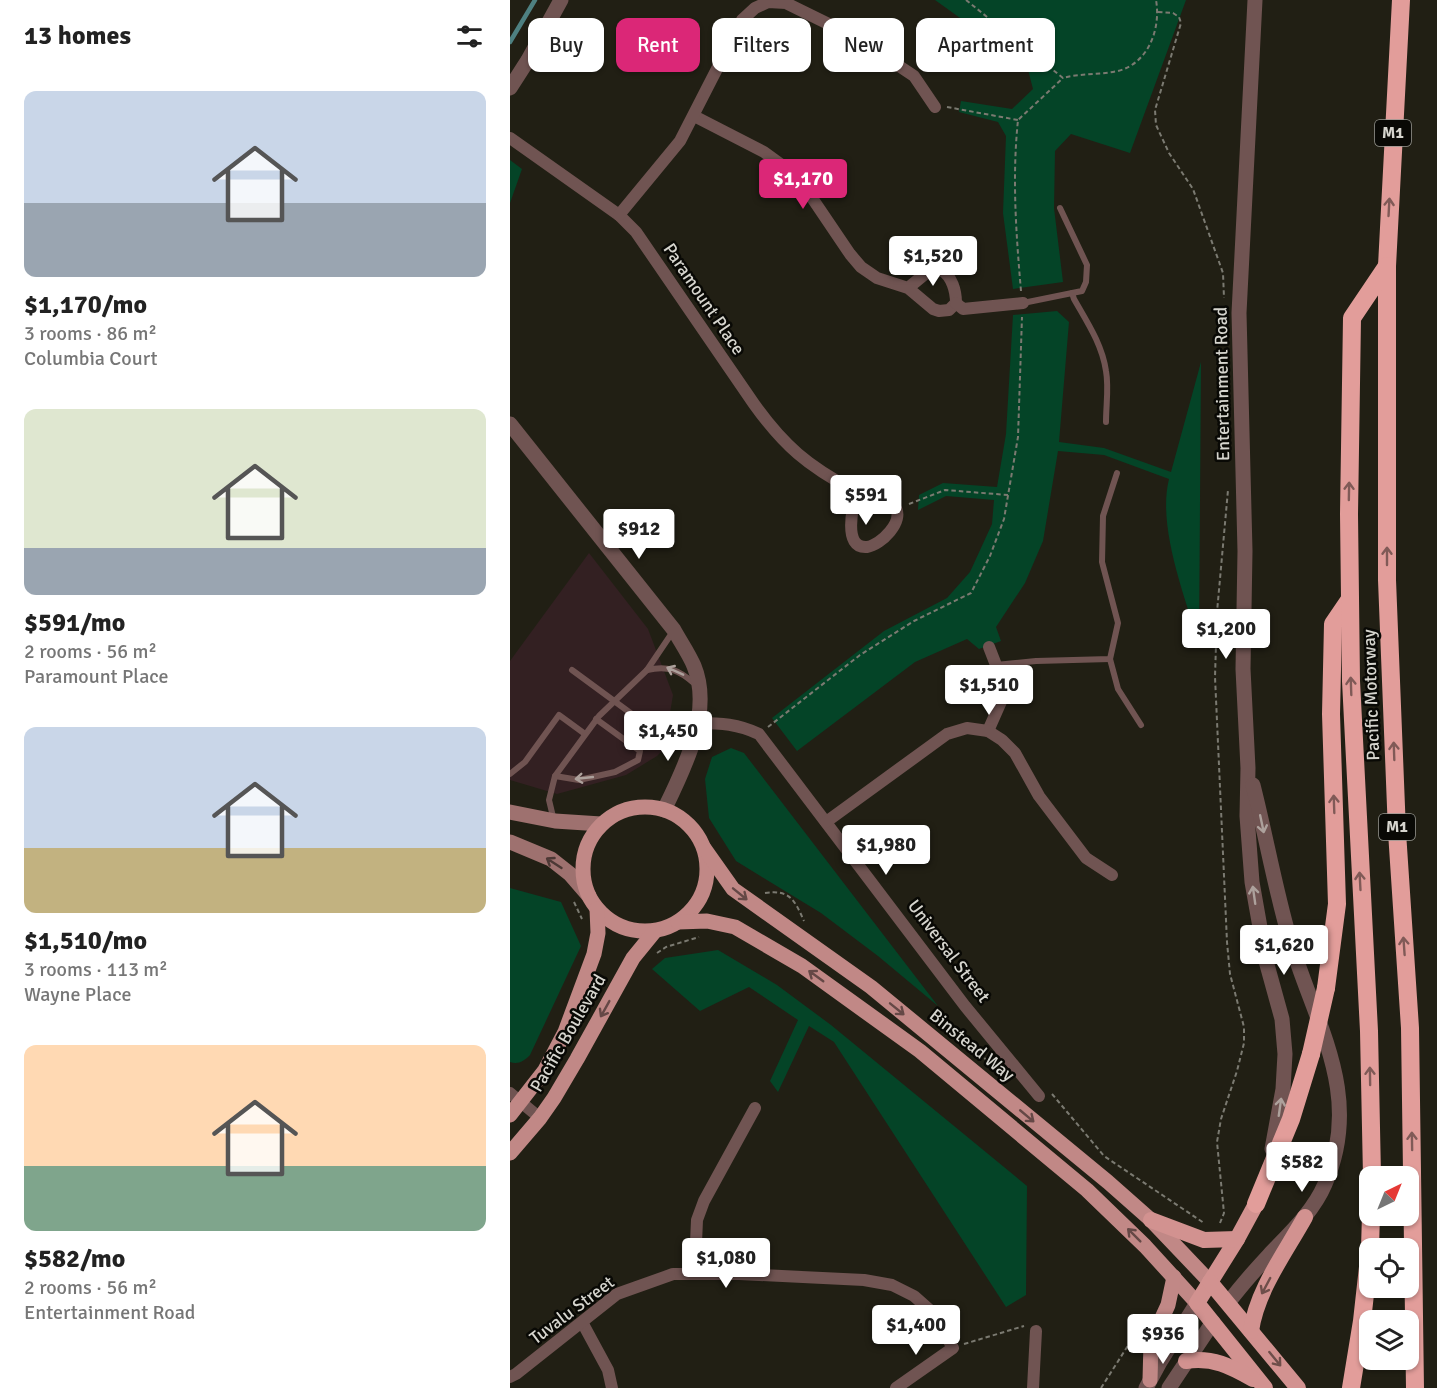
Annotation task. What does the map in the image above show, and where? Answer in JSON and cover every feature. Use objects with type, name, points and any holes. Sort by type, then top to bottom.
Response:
[{"type":"highway","name":"Pacific Motorway","points":[[1401,0],[1387,266],[1387,580],[1397,832],[1410,1028],[1415,1388]]},
{"type":"highway","points":[[1372,1166],[1369,1031],[1351,681],[1349,514],[1352,318],[1387,266]]},
{"type":"highway","points":[[1256,1204],[1292,1119],[1311,1054],[1326,988],[1337,904],[1331,714],[1333,624],[1350,599]]},
{"type":"highway","name":"Entertainment Road","points":[[1197,1303],[1256,1204]]},
{"type":"highway","points":[[1251,1331],[1265,1288],[1305,1217]]},
{"type":"highway","points":[[1151,1220],[1187,1235],[1215,1235],[1237,1239]]},
{"type":"highway","points":[[1210,1282],[1298,1388]]},
{"type":"highway","points":[[1351,1388],[1365,1298]]},
{"type":"highway","points":[[1197,1303],[1264,1386]]},
{"type":"highway","name":"Entertainment Road","points":[[1213,1322],[1228,1303]]},
{"type":"highway","points":[[1186,1361],[1197,1359],[1216,1361],[1264,1386]]},
{"type":"main road","points":[[510,842],[551,859],[570,874],[593,902],[609,920],[623,928],[656,931],[678,922],[694,909],[704,890],[707,869],[704,848],[698,836],[677,816],[664,810],[648,807],[631,808],[615,814],[601,824],[590,840],[584,858],[583,878],[593,902]]},
{"type":"main road","points":[[510,812],[555,821],[601,824]]},
{"type":"main road","name":"Binstead Way","points":[[704,848],[733,889],[871,987],[1108,1182],[1151,1220],[1210,1282]]},
{"type":"main road","name":"Pacific Boulevard","points":[[510,1115],[515,1098],[545,1070],[565,1032],[594,954],[598,933],[593,902]]},
{"type":"main road","name":"Binstead Way","points":[[678,922],[707,921],[735,927],[802,966],[920,1051],[1069,1174],[1122,1223],[1197,1303]]},
{"type":"main road","name":"Pacific Boulevard","points":[[510,1153],[540,1118],[578,1059],[633,958],[656,931]]},
{"type":"main road","points":[[1148,1384],[1151,1342],[1168,1305],[1174,1277]]},
{"type":"street","points":[[510,88],[561,0]]},
{"type":"street","name":"Entertainment Road","points":[[1255,0],[1239,313],[1245,551],[1243,669],[1248,768],[1247,816],[1252,882],[1266,961],[1282,1019],[1285,1054],[1276,1130],[1256,1204]]},
{"type":"street","points":[[619,215],[680,141],[742,20],[755,8],[768,2],[786,3],[857,38],[914,75],[934,107]]},
{"type":"street","points":[[694,116],[764,152],[786,168],[806,189],[861,267],[877,278],[908,288],[933,309],[949,310],[956,303]]},
{"type":"street","name":"Paramount Place","points":[[510,138],[619,215],[636,232],[770,427],[786,445],[808,464],[857,492],[881,497],[896,509]]},
{"type":"street","points":[[908,288],[925,274],[941,270],[948,275],[953,285],[956,303],[963,309],[1023,303]]},
{"type":"street","points":[[510,424],[674,630],[695,667],[700,688],[698,723],[683,770],[664,810]]},
{"type":"street","points":[[857,492],[851,524],[852,535],[856,543],[862,547],[875,544],[893,528],[898,516],[896,509]]},
{"type":"street","points":[[988,731],[1003,697],[996,665],[989,647]]},
{"type":"street","points":[[698,723],[735,725],[759,735]]},
{"type":"street","points":[[826,822],[947,734],[967,728],[988,731],[1002,740],[1015,753],[1039,796],[1086,858],[1112,875]]},
{"type":"street","name":"Universal Street","points":[[759,735],[965,1006],[1020,1073],[1045,1094]]},
{"type":"street","name":"Entertainment Road","points":[[1228,1303],[1251,1274],[1305,1217],[1319,1196],[1333,1163],[1338,1139],[1340,1099],[1330,1052],[1290,940],[1248,768]]},
{"type":"street","points":[[515,1098],[540,1118]]},
{"type":"street","points":[[699,1274],[696,1243],[697,1220],[704,1200],[755,1108]]},
{"type":"street","name":"Tuvalu Street","points":[[510,1377],[617,1294],[673,1274],[864,1280],[892,1286],[914,1296],[932,1312],[953,1348]]},
{"type":"street","points":[[1148,1384],[1197,1303]]},
{"type":"street","points":[[582,1322],[608,1370],[612,1388]]},
{"type":"street","points":[[1169,1388],[1213,1322]]},
{"type":"street","points":[[1033,1388],[1036,1331]]},
{"type":"street","points":[[896,1388],[953,1348]]},
{"type":"lane","points":[[1023,303],[1082,291],[1086,282],[1087,265],[1060,208]]},
{"type":"lane","points":[[1072,293],[1103,357],[1107,385],[1106,422]]},
{"type":"lane","points":[[1117,473],[1103,516],[1102,562],[1118,623],[1110,659],[1118,689],[1141,725]]},
{"type":"lane","points":[[555,821],[549,800],[555,776],[596,719],[647,670],[674,630]]},
{"type":"lane","points":[[996,665],[1036,661],[1110,659]]},
{"type":"lane","points":[[647,670],[669,667],[700,688]]},
{"type":"lane","points":[[572,670],[655,731]]},
{"type":"lane","points":[[510,774],[525,762],[559,715],[585,734]]},
{"type":"lane","points":[[555,776],[579,780],[615,772],[638,760],[640,751],[596,719]]},
{"type":"path","points":[[966,0],[1063,78]]},
{"type":"path","points":[[759,735],[860,655],[914,621],[970,593],[990,556],[1004,519],[1018,437],[1023,303],[1016,229],[1014,160],[1018,120],[1063,78],[1116,71],[1131,64],[1152,43],[1158,12],[1156,0]]},
{"type":"path","points":[[1158,12],[1173,13],[1179,17],[1181,23],[1155,110],[1156,126],[1169,153],[1193,189],[1223,273],[1224,307]]},
{"type":"path","points":[[934,107],[953,107],[1018,120]]},
{"type":"path","points":[[1045,1094],[1104,1156],[1215,1235],[1224,1213],[1217,1142],[1221,1119],[1244,1042],[1244,1027],[1230,974],[1227,942],[1215,677],[1217,612],[1228,488]]},
{"type":"path","points":[[896,509],[945,490],[1008,495]]},
{"type":"path","points":[[755,906],[763,894],[774,892],[783,894],[796,902],[804,921]]},
{"type":"path","points":[[571,898],[581,914],[583,925]]},
{"type":"path","points":[[652,957],[666,947],[701,936]]},
{"type":"path","points":[[970,1049],[1004,1071],[1011,1080],[1020,1073]]},
{"type":"path","points":[[1101,1388],[1147,1316]]},
{"type":"path","points":[[953,1348],[1024,1326],[1034,1326],[1036,1331]]},
{"type":"shaded area","points":[[589,553],[648,629],[673,695],[664,749],[657,756],[626,775],[557,794],[510,780],[510,661]]},
{"type":"green space","points":[[935,0],[1186,0],[1130,153],[1071,134],[1055,151],[1054,208],[1063,282],[1013,289],[1003,213],[1006,136],[998,122],[959,112],[961,101],[1012,109],[1033,89],[1029,72],[1055,72],[1055,18],[960,18]]},
{"type":"green space","points":[[510,160],[522,169],[510,203]]},
{"type":"green space","points":[[1057,311],[1069,322],[1059,442],[1104,448],[1171,472],[1201,362],[1199,644],[1180,584],[1170,540],[1166,498],[1169,479],[1104,455],[1058,451],[1043,541],[1025,583],[996,627],[1001,641],[979,649],[967,639],[915,662],[797,751],[772,718],[884,631],[947,598],[970,572],[992,524],[994,500],[946,496],[918,510],[919,495],[943,483],[997,487],[1006,434],[1013,315]]},
{"type":"green space","points":[[731,748],[744,753],[938,1006],[878,956],[821,913],[736,861],[709,818],[705,779],[712,757]]},
{"type":"green space","points":[[510,888],[561,902],[581,946],[530,1055],[518,1063],[510,1062]]},
{"type":"green space","points":[[718,950],[777,985],[831,1025],[1027,1186],[1026,1295],[1006,1307],[834,1042],[809,1026],[778,1092],[770,1081],[798,1020],[749,987],[700,1011],[652,969],[665,958]]},
{"type":"waterway","points":[[510,42],[535,0]]}]
